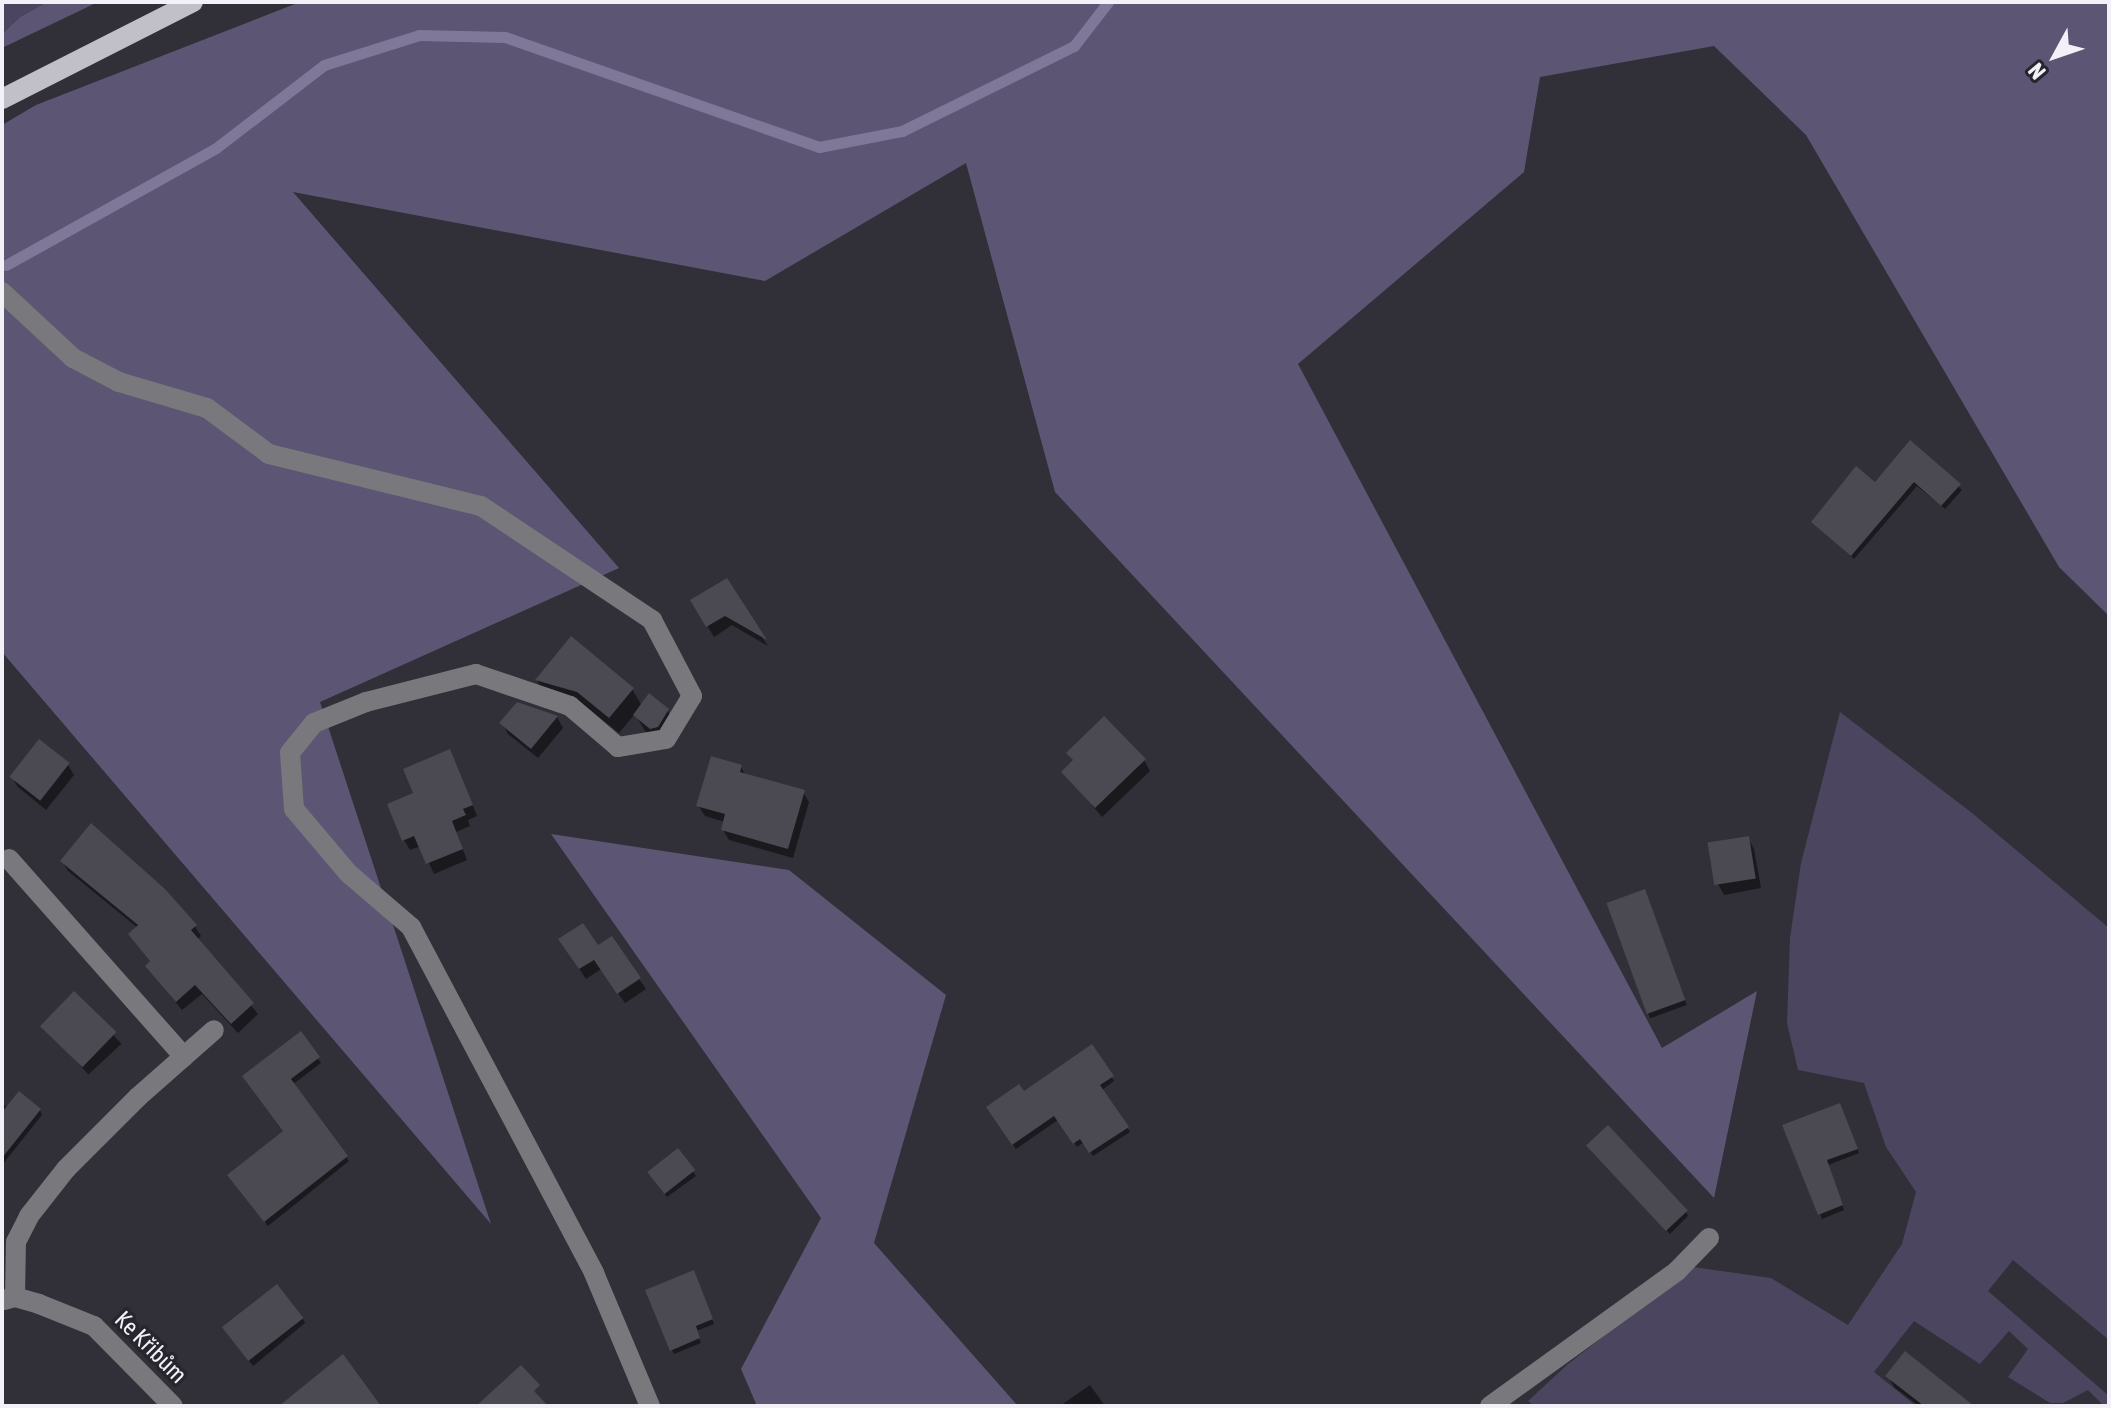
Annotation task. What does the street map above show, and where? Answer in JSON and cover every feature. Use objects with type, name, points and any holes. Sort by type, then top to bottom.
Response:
[{"type":"main road","points":[[2,99],[193,2]]},
{"type":"street","points":[[2,292],[73,358],[119,382],[207,408],[269,454],[481,506],[652,620],[692,696],[666,739],[618,747],[570,706],[476,674],[366,702],[314,723],[290,753],[294,809],[348,873],[411,927],[594,1273],[650,1406]]},
{"type":"street","points":[[9,859],[184,1057]]},
{"type":"street","points":[[8,1299],[16,1242],[29,1216],[66,1169],[214,1030]]},
{"type":"street","points":[[1490,1406],[1677,1271],[1709,1238]]},
{"type":"street","name":"Ke Křibům","points":[[8,1299],[94,1326],[173,1406]]},
{"type":"shaded area","points":[[2,2],[47,2],[20,17],[2,34]]},
{"type":"shaded area","points":[[47,2],[98,2],[2,48],[2,34],[20,17]]},
{"type":"shaded area","points":[[300,2],[2109,2],[2109,616],[2059,567],[1806,135],[1714,46],[1540,77],[1524,172],[1298,364],[1662,1048],[1757,991],[1714,1198],[1055,492],[966,163],[765,281],[293,192],[619,568],[320,702],[491,1224],[2,652],[2,125],[36,105]]},
{"type":"shaded area","points":[[1840,712],[1972,813],[2109,928],[2109,1340],[2013,1260],[1988,1291],[2109,1396],[2109,1406],[2104,1406],[2088,1390],[2063,1403],[2050,1403],[2008,1377],[2028,1349],[2009,1331],[1980,1364],[1914,1321],[1874,1372],[1916,1406],[1534,1406],[1528,1401],[1568,1364],[1693,1267],[1771,1278],[1848,1325],[1902,1244],[1916,1192],[1886,1147],[1864,1083],[1798,1070],[1787,1023],[1790,938],[1801,863]]},
{"type":"shaded area","points":[[551,834],[789,870],[946,995],[874,1243],[1018,1406],[757,1406],[741,1369],[821,1218]]},
{"type":"building","points":[[1910,440],[1961,484],[1941,506],[1914,482],[1851,556],[1811,522],[1856,466],[1875,482]]},
{"type":"building","points":[[727,578],[767,640],[725,616],[706,627],[690,600]]},
{"type":"building","points":[[571,636],[634,688],[609,718],[577,692],[535,680]]},
{"type":"building","points":[[649,693],[669,709],[658,727],[650,729],[633,715]]},
{"type":"building","points":[[517,702],[558,716],[531,749],[499,723]]},
{"type":"building","points":[[1104,716],[1146,759],[1095,808],[1061,772],[1073,760],[1066,753]]},
{"type":"building","points":[[39,739],[70,763],[40,801],[9,777]]},
{"type":"building","points":[[450,749],[473,805],[463,809],[466,815],[452,821],[463,849],[426,864],[414,836],[402,841],[387,804],[413,793],[403,769]]},
{"type":"building","points":[[711,756],[742,765],[740,772],[805,790],[788,849],[721,830],[725,814],[696,806]]},
{"type":"building","points":[[91,823],[165,889],[197,925],[191,930],[254,1003],[231,1024],[195,985],[176,1002],[145,966],[150,961],[128,934],[138,925],[60,861]]},
{"type":"building","points":[[1749,836],[1756,878],[1714,885],[1708,843]]},
{"type":"building","points":[[1645,889],[1685,1000],[1647,1014],[1606,903]]},
{"type":"building","points":[[583,923],[598,945],[612,936],[641,978],[617,994],[594,960],[579,969],[558,939]]},
{"type":"building","points":[[74,991],[116,1032],[82,1067],[40,1026]]},
{"type":"building","points":[[301,1031],[320,1057],[291,1079],[348,1156],[264,1222],[227,1175],[283,1131],[242,1076]]},
{"type":"building","points":[[1092,1044],[1114,1076],[1100,1085],[1129,1127],[1089,1153],[1080,1139],[1073,1144],[1054,1116],[1012,1145],[986,1107],[1019,1084],[1024,1091]]},
{"type":"building","points":[[19,1091],[41,1109],[2,1158],[2,1112]]},
{"type":"building","points":[[1840,1103],[1858,1149],[1827,1160],[1843,1205],[1818,1215],[1782,1125]]},
{"type":"building","points":[[1608,1125],[1688,1211],[1666,1231],[1586,1145]]},
{"type":"building","points":[[678,1148],[695,1170],[665,1194],[647,1172]]},
{"type":"building","points":[[694,1270],[713,1319],[696,1326],[700,1338],[670,1351],[645,1290]]},
{"type":"building","points":[[277,1284],[303,1318],[248,1361],[222,1327]]},
{"type":"building","points":[[1905,1351],[1974,1406],[1924,1406],[1885,1376]]},
{"type":"building","points":[[343,1354],[381,1406],[279,1406]]},
{"type":"building","points":[[521,1365],[540,1385],[534,1391],[548,1406],[476,1406]]},
{"type":"waterway","points":[[6,265],[216,148],[324,65],[419,35],[505,37],[819,147],[902,131],[1074,46],[1108,2]]}]
